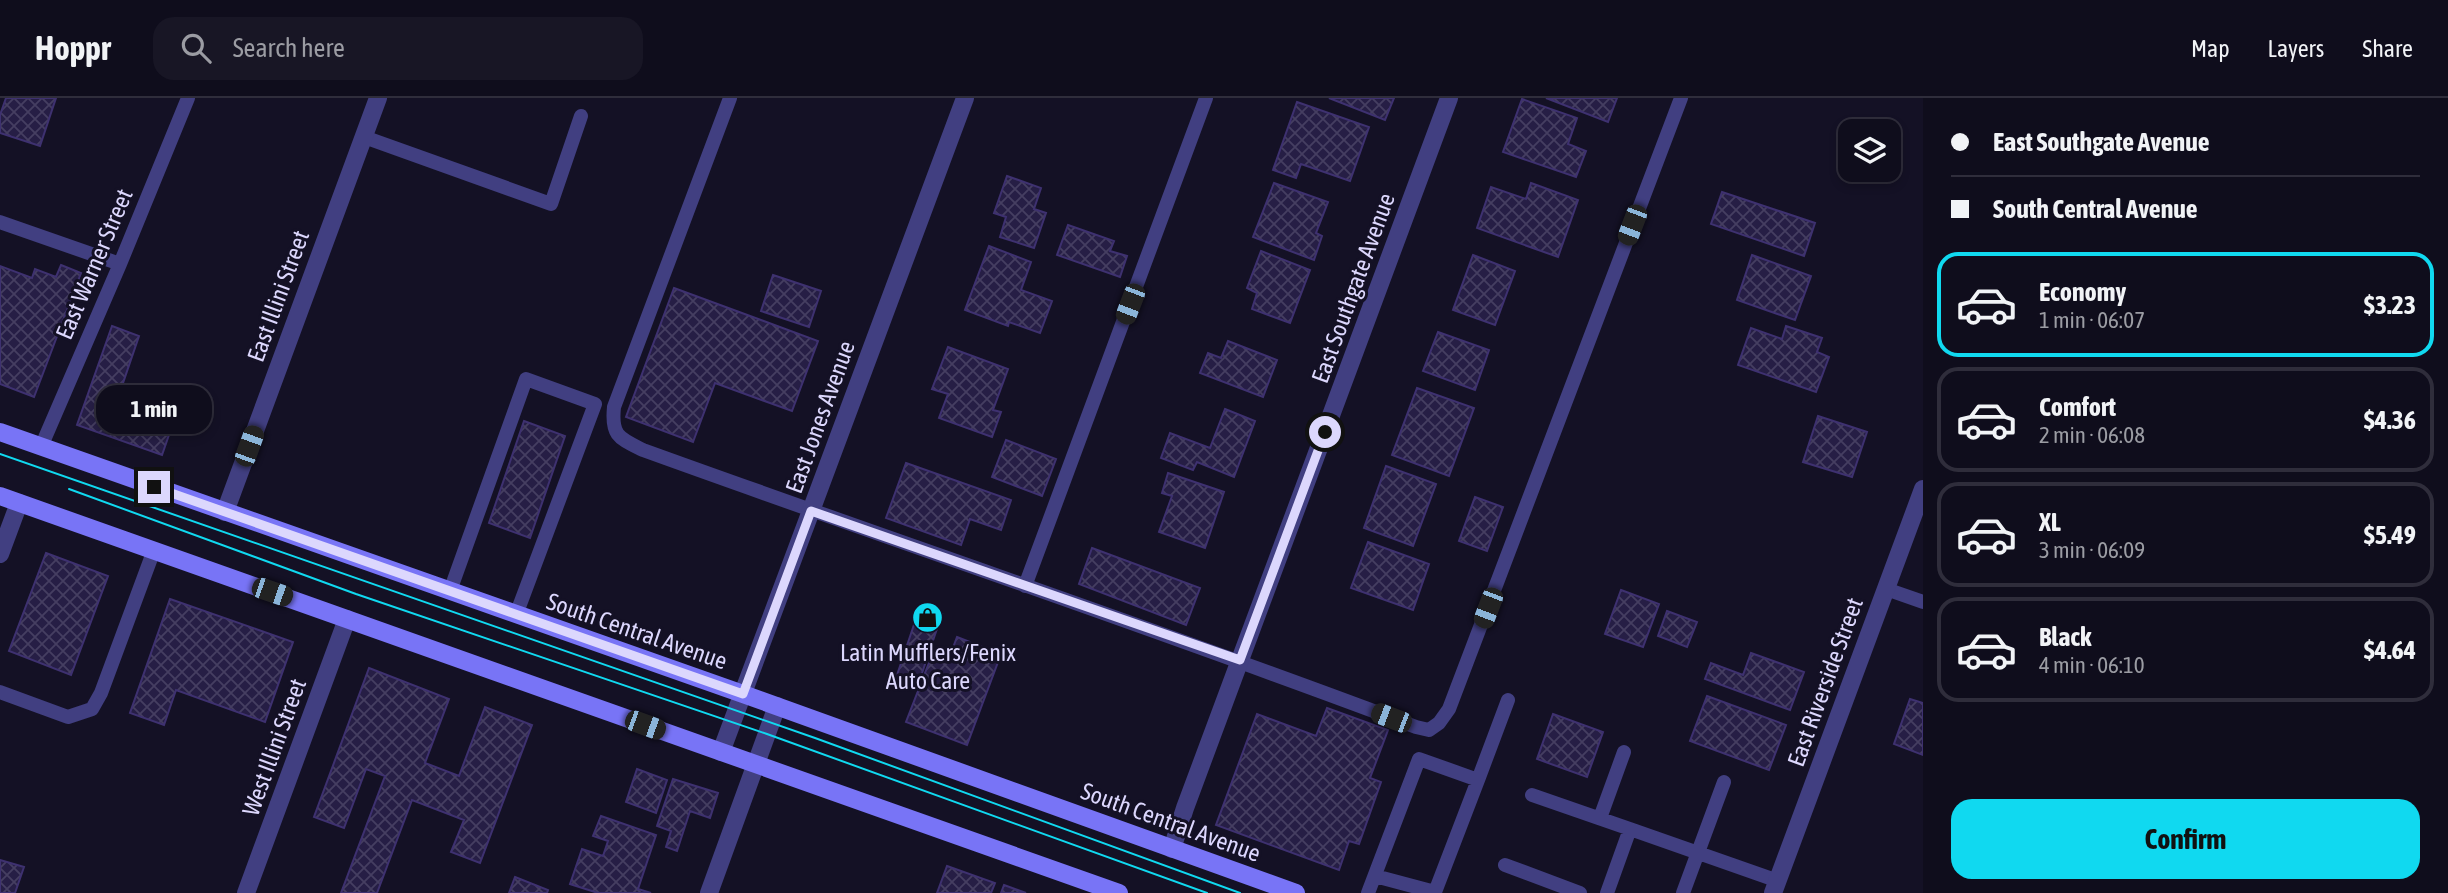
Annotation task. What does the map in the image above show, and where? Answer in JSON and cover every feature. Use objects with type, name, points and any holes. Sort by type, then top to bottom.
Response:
[{"type":"main road","name":"South Central Avenue","points":[[0,432],[777,706],[1296,893]]},
{"type":"main road","points":[[0,496],[1119,893]]},
{"type":"street","name":"East Illini Street","points":[[225,512],[378,98]]},
{"type":"street","name":"East Jones Avenue","points":[[721,752],[965,98]]},
{"type":"street","name":"East Southgate Avenue","points":[[1172,849],[1449,98]]},
{"type":"street","name":"East Riverside Street","points":[[1775,887],[1923,489]]},
{"type":"street","points":[[0,554],[19,503]]},
{"type":"street","name":"West Illini Street","points":[[252,891],[347,619]]},
{"type":"street","points":[[709,893],[777,706]]},
{"type":"lane","name":"East Warner Street","points":[[41,447],[188,98]]},
{"type":"lane","points":[[730,98],[614,407],[612,425],[621,439],[643,450],[811,511],[1240,660],[1429,730],[1439,723],[1449,709],[1681,98]]},
{"type":"lane","points":[[1025,586],[1206,98]]},
{"type":"lane","points":[[363,136],[551,204],[581,116]]},
{"type":"lane","points":[[0,222],[120,264]]},
{"type":"lane","points":[[450,591],[526,379],[596,404],[516,615]]},
{"type":"lane","points":[[0,692],[68,717],[92,709],[101,694],[154,550]]},
{"type":"lane","points":[[1886,589],[1923,602]]},
{"type":"lane","points":[[1375,876],[1435,892],[1508,700]]},
{"type":"lane","points":[[1600,818],[1623,752]]},
{"type":"lane","points":[[1368,893],[1419,760],[1478,780]]},
{"type":"lane","points":[[1683,893],[1724,782]]},
{"type":"lane","points":[[1532,795],[1698,853],[1775,887]]},
{"type":"lane","points":[[1607,893],[1630,829]]},
{"type":"lane","points":[[1505,865],[1580,893]]},
{"type":"building","points":[[6,98],[56,98],[40,146],[0,133],[0,115]]},
{"type":"building","points":[[1329,98],[1394,98],[1385,120]]},
{"type":"building","points":[[1546,98],[1617,98],[1608,122]]},
{"type":"building","points":[[1522,99],[1577,118],[1568,144],[1586,151],[1576,177],[1503,152]]},
{"type":"building","points":[[1297,102],[1369,127],[1350,181],[1301,164],[1296,178],[1273,170]]},
{"type":"building","points":[[1007,176],[1041,188],[1034,209],[1046,213],[1034,248],[1000,237],[1006,217],[994,213]]},
{"type":"building","points":[[1274,183],[1328,202],[1316,233],[1322,236],[1314,260],[1253,237]]},
{"type":"building","points":[[1531,183],[1578,200],[1558,257],[1477,228],[1491,187],[1526,199]]},
{"type":"building","points":[[1722,192],[1815,223],[1804,256],[1711,224]]},
{"type":"building","points":[[1068,225],[1114,241],[1110,251],[1127,256],[1120,277],[1057,255]]},
{"type":"building","points":[[989,246],[1031,262],[1021,290],[1052,301],[1040,333],[1009,322],[1008,326],[965,310]]},
{"type":"building","points":[[1261,251],[1310,270],[1290,323],[1252,309],[1257,293],[1247,288]]},
{"type":"building","points":[[1473,255],[1515,271],[1495,325],[1453,310]]},
{"type":"building","points":[[1752,255],[1811,276],[1795,320],[1737,300]]},
{"type":"building","points":[[61,265],[81,273],[34,397],[0,384],[0,266],[32,278],[35,269],[56,277]]},
{"type":"building","points":[[773,275],[821,291],[809,327],[761,311]]},
{"type":"building","points":[[674,288],[818,341],[792,411],[715,383],[693,442],[626,417]]},
{"type":"building","points":[[112,326],[139,336],[122,386],[179,406],[162,455],[77,425]]},
{"type":"building","points":[[1786,326],[1822,338],[1817,352],[1829,357],[1816,392],[1738,365],[1751,328],[1782,339]]},
{"type":"building","points":[[1438,332],[1489,350],[1475,390],[1423,371]]},
{"type":"building","points":[[1228,341],[1277,360],[1263,397],[1200,373],[1208,353],[1221,358]]},
{"type":"building","points":[[948,347],[1008,369],[993,410],[1001,412],[992,437],[939,418],[948,394],[932,389]]},
{"type":"building","points":[[1417,388],[1474,408],[1449,476],[1392,455]]},
{"type":"building","points":[[1225,409],[1255,421],[1234,477],[1197,462],[1193,470],[1161,458],[1170,433],[1210,448]]},
{"type":"building","points":[[1818,416],[1867,432],[1852,477],[1803,462]]},
{"type":"building","points":[[524,421],[565,436],[530,538],[489,523]]},
{"type":"building","points":[[1006,440],[1056,459],[1042,496],[992,477]]},
{"type":"building","points":[[906,463],[1011,500],[1001,530],[970,519],[961,545],[886,518]]},
{"type":"building","points":[[1386,466],[1436,484],[1413,546],[1364,528]]},
{"type":"building","points":[[1168,473],[1224,492],[1205,548],[1159,532],[1172,496],[1162,493]]},
{"type":"building","points":[[1475,497],[1503,507],[1487,551],[1459,541]]},
{"type":"building","points":[[1368,542],[1429,564],[1413,610],[1351,588]]},
{"type":"building","points":[[1092,548],[1200,588],[1186,625],[1079,584]]},
{"type":"building","points":[[46,553],[108,576],[71,675],[9,651]]},
{"type":"building","points":[[1621,590],[1659,604],[1643,647],[1605,634]]},
{"type":"building","points":[[170,599],[293,642],[265,722],[176,690],[164,725],[130,713]]},
{"type":"building","points":[[920,607],[942,614],[919,682],[897,675]]},
{"type":"building","points":[[1667,611],[1697,622],[1687,647],[1658,636]]},
{"type":"building","points":[[957,637],[1001,654],[967,745],[906,722],[932,655],[948,661]]},
{"type":"building","points":[[1751,653],[1804,672],[1790,710],[1705,679],[1711,663],[1743,675]]},
{"type":"building","points":[[369,668],[449,699],[425,763],[459,776],[485,707],[532,725],[480,863],[451,852],[464,820],[412,800],[377,893],[341,893],[385,776],[366,769],[344,828],[314,817]]},
{"type":"building","points":[[1707,696],[1786,725],[1769,770],[1690,741]]},
{"type":"building","points":[[1910,699],[1923,703],[1923,755],[1894,744]]},
{"type":"building","points":[[1327,708],[1388,730],[1370,778],[1381,782],[1359,844],[1349,841],[1339,870],[1216,825],[1257,714],[1316,736]]},
{"type":"building","points":[[1553,714],[1603,732],[1587,777],[1537,759]]},
{"type":"building","points":[[637,769],[667,780],[656,813],[626,802]]},
{"type":"building","points":[[673,779],[718,793],[710,818],[690,811],[677,851],[666,847],[671,831],[657,826]]},
{"type":"building","points":[[601,816],[656,835],[638,889],[651,893],[598,893],[570,884],[582,849],[603,856],[608,841],[593,836]]},
{"type":"building","points":[[0,860],[24,867],[15,893],[0,893]]},
{"type":"building","points":[[947,866],[995,883],[991,893],[937,893]]},
{"type":"building","points":[[515,877],[548,890],[547,893],[509,893]]},
{"type":"building","points":[[1004,885],[1026,893],[1001,893]]},
{"type":"tram line","points":[[0,454],[815,738],[1240,893]]},
{"type":"tram line","points":[[69,489],[356,594],[767,734],[1207,893]]},
{"type":"place","name":"Latin Mufflers/Fenix Auto Care","points":[[928,618]]},
{"type":"route","points":[[154,487],[743,694],[811,511],[1240,660],[1325,432]]}]
